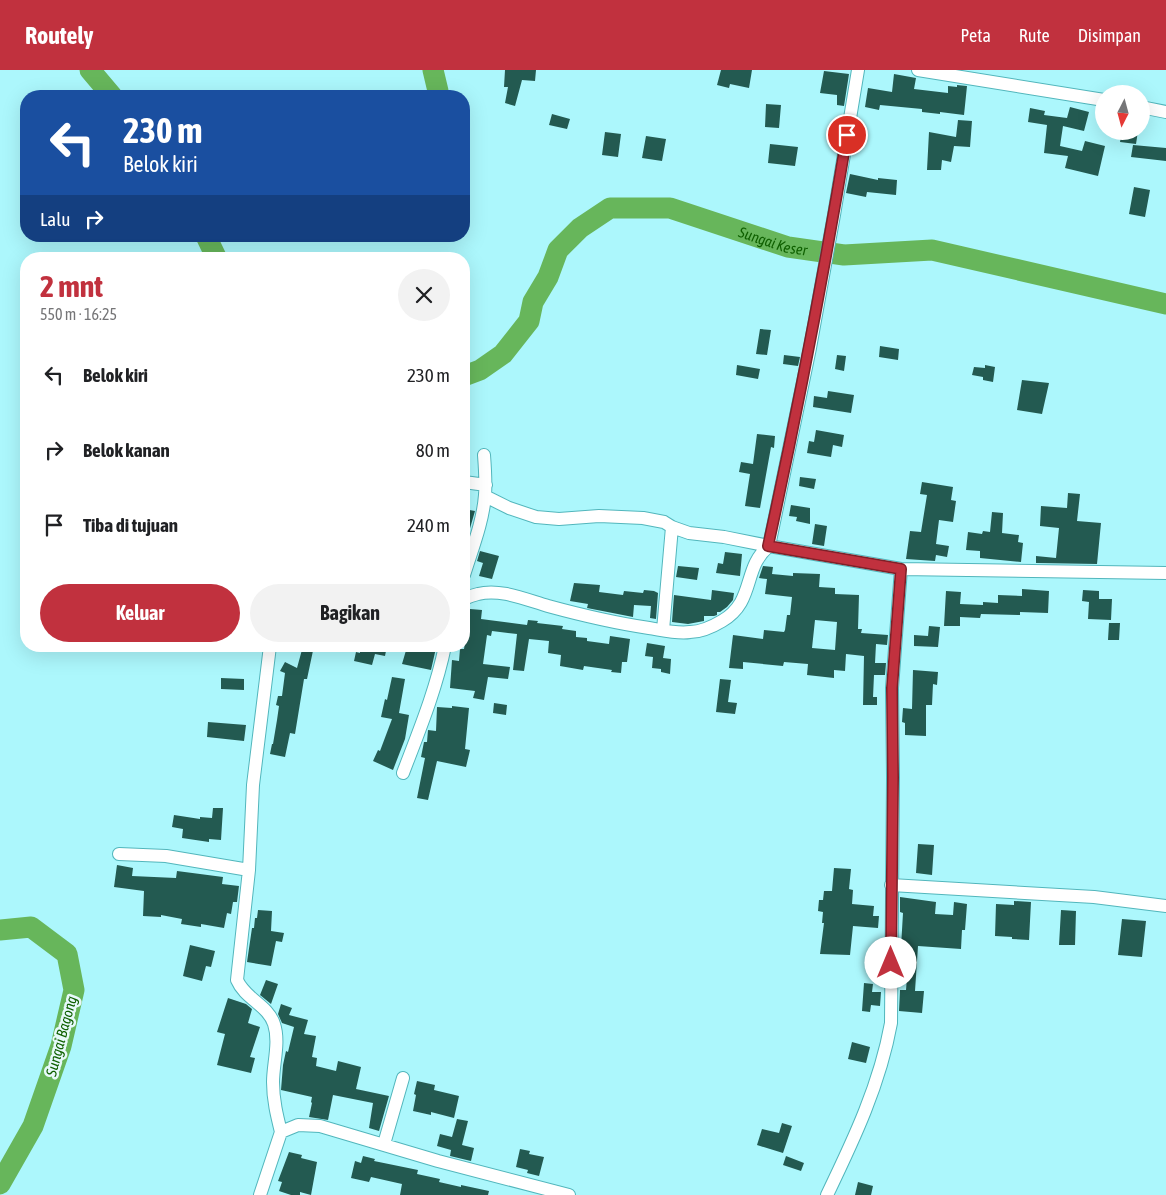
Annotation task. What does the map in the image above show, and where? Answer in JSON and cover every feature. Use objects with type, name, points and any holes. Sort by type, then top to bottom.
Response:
[{"type":"street","points":[[470,597],[486,592],[506,594],[613,622],[689,633],[707,629],[723,621],[737,609],[746,593],[756,560],[768,546],[822,282],[858,70]]},
{"type":"street","points":[[918,70],[1095,99]]},
{"type":"street","points":[[1150,109],[1166,112]]},
{"type":"street","points":[[470,555],[479,526],[485,490],[484,455]]},
{"type":"street","points":[[470,484],[485,490],[509,508],[536,517],[559,519],[599,516],[643,518],[664,522],[688,533],[724,537],[901,569],[1166,572]]},
{"type":"street","points":[[663,630],[672,527]]},
{"type":"street","points":[[827,1195],[867,1108],[883,1060],[891,1023],[892,688],[901,569]]},
{"type":"street","points":[[260,1195],[281,1132],[274,1097],[276,1036],[269,1013],[244,993],[237,980],[249,870],[253,786],[269,652]]},
{"type":"street","points":[[403,772],[431,697],[443,652]]},
{"type":"street","points":[[119,854],[166,856],[249,870]]},
{"type":"street","points":[[891,885],[1054,894],[1166,906]]},
{"type":"street","points":[[384,1144],[403,1078]]},
{"type":"street","points":[[281,1132],[298,1125],[320,1126],[438,1161],[569,1195]]},
{"type":"building","points":[[505,70],[536,70],[535,81],[522,80],[515,106],[505,103],[508,87],[504,87]]},
{"type":"building","points":[[721,70],[752,70],[749,88],[730,84],[729,88],[717,85]]},
{"type":"building","points":[[824,71],[849,74],[844,106],[837,105],[837,95],[820,93]]},
{"type":"building","points":[[894,74],[916,78],[914,89],[948,93],[948,86],[967,86],[964,115],[922,112],[922,109],[880,105],[879,110],[865,107],[868,88],[892,92]]},
{"type":"building","points":[[766,104],[781,105],[779,128],[765,127]]},
{"type":"building","points":[[1070,107],[1089,112],[1084,131],[1063,126],[1060,146],[1082,151],[1085,141],[1105,146],[1098,176],[1065,168],[1068,156],[1044,153],[1047,125],[1028,122],[1030,108],[1045,111],[1044,115],[1067,118]]},
{"type":"building","points":[[552,114],[570,119],[567,129],[549,125]]},
{"type":"building","points":[[958,120],[972,121],[970,147],[954,146],[951,162],[942,160],[941,170],[927,170],[929,132],[956,137]]},
{"type":"building","points":[[605,132],[621,134],[618,157],[602,155]]},
{"type":"building","points":[[646,136],[666,139],[662,161],[642,158]]},
{"type":"building","points":[[1120,140],[1137,140],[1136,144],[1120,142]]},
{"type":"building","points":[[770,144],[798,147],[795,166],[768,163]]},
{"type":"building","points":[[1133,145],[1166,148],[1166,161],[1131,157]]},
{"type":"building","points":[[850,174],[878,180],[878,178],[897,180],[896,195],[867,192],[866,197],[846,193]]},
{"type":"building","points":[[1134,187],[1150,190],[1145,217],[1129,214]]},
{"type":"building","points":[[760,329],[771,330],[767,355],[756,354]]},
{"type":"building","points":[[880,346],[899,349],[898,360],[879,357]]},
{"type":"building","points":[[784,355],[800,357],[798,366],[783,364]]},
{"type":"building","points":[[837,355],[846,356],[844,371],[835,369]]},
{"type":"building","points":[[737,365],[760,369],[758,379],[736,375]]},
{"type":"building","points":[[985,365],[995,367],[993,382],[983,380],[983,377],[972,375],[974,367],[985,368]]},
{"type":"building","points":[[1022,380],[1049,383],[1042,414],[1017,410]]},
{"type":"building","points":[[828,391],[854,395],[851,413],[813,407],[814,396],[827,398]]},
{"type":"building","points":[[816,430],[844,435],[842,447],[833,445],[831,457],[807,453],[809,441],[814,442]]},
{"type":"building","points":[[757,434],[775,436],[774,448],[771,447],[760,508],[745,506],[750,474],[739,472],[741,462],[753,464]]},
{"type":"building","points":[[800,477],[816,479],[814,489],[799,486]]},
{"type":"building","points":[[922,482],[953,487],[951,500],[956,501],[953,522],[939,520],[936,544],[949,546],[947,557],[936,555],[935,561],[906,559],[910,531],[921,532],[927,495],[920,494]]},
{"type":"building","points":[[1068,493],[1080,494],[1077,521],[1101,523],[1097,564],[1036,563],[1036,556],[1056,558],[1059,528],[1040,526],[1041,506],[1067,508]]},
{"type":"building","points":[[791,505],[810,508],[810,524],[796,521],[797,517],[789,516]]},
{"type":"building","points":[[470,510],[475,511],[470,528]]},
{"type":"building","points":[[992,512],[1003,513],[1002,533],[1019,535],[1018,542],[1023,543],[1021,562],[980,558],[980,551],[966,550],[968,532],[982,534],[983,531],[990,532]]},
{"type":"building","points":[[815,524],[827,526],[824,546],[812,544]]},
{"type":"building","points":[[480,551],[499,556],[492,579],[479,576],[483,563],[477,561]]},
{"type":"building","points":[[725,552],[742,554],[740,576],[716,573],[718,563],[723,564]]},
{"type":"building","points":[[678,566],[699,568],[697,580],[676,577]]},
{"type":"building","points":[[763,566],[773,567],[772,574],[793,576],[793,573],[820,574],[819,587],[835,588],[835,594],[859,595],[858,629],[862,629],[861,633],[888,635],[887,645],[876,644],[875,663],[886,663],[885,675],[874,675],[873,697],[877,697],[877,705],[863,705],[864,656],[846,654],[845,671],[834,670],[834,678],[807,675],[808,664],[784,662],[783,666],[743,662],[743,669],[729,668],[733,635],[763,639],[764,630],[784,632],[787,615],[790,615],[792,597],[765,594],[767,579],[759,578]],"holes":[[[815,620],[837,622],[835,650],[812,648]]]},
{"type":"building","points":[[574,583],[600,585],[599,592],[623,595],[624,591],[643,593],[644,590],[654,591],[658,593],[656,619],[650,618],[651,606],[634,605],[633,617],[587,608],[588,604],[570,601]]},
{"type":"building","points":[[1022,589],[1049,591],[1048,613],[1020,612],[1020,615],[981,614],[980,618],[960,617],[960,626],[944,626],[946,591],[961,592],[960,604],[983,605],[983,602],[998,603],[998,595],[1022,596]]},
{"type":"building","points":[[712,590],[734,593],[733,600],[727,607],[717,612],[717,615],[704,616],[704,621],[688,624],[672,622],[674,595],[711,600]]},
{"type":"building","points":[[1083,590],[1099,591],[1099,599],[1112,599],[1111,620],[1088,619],[1089,602],[1082,601]]},
{"type":"building","points":[[470,609],[482,610],[481,619],[527,625],[528,620],[563,626],[562,629],[576,631],[576,637],[587,638],[587,641],[609,644],[610,636],[630,639],[627,662],[622,662],[621,673],[584,666],[583,670],[560,666],[561,655],[548,653],[549,641],[529,639],[524,671],[513,670],[517,634],[492,631],[491,636],[487,635],[483,664],[510,667],[508,679],[488,677],[484,700],[473,698],[475,691],[450,688],[452,660],[459,661],[460,652],[470,652]]},
{"type":"building","points":[[1109,623],[1120,623],[1119,640],[1108,640]]},
{"type":"building","points":[[929,626],[940,627],[938,647],[914,646],[914,635],[928,636]]},
{"type":"building","points":[[647,643],[665,646],[663,658],[671,659],[670,674],[661,672],[661,669],[652,668],[653,657],[645,656]]},
{"type":"building","points":[[301,652],[313,652],[307,679],[304,679],[295,734],[290,733],[285,757],[270,754],[279,706],[276,705],[278,696],[282,696],[285,673],[280,671],[285,662],[297,668]]},
{"type":"building","points":[[356,652],[386,652],[385,656],[375,654],[372,665],[354,661]]},
{"type":"building","points":[[406,652],[435,652],[431,670],[402,664]]},
{"type":"building","points":[[913,670],[938,672],[937,685],[933,684],[932,705],[926,705],[926,736],[905,735],[905,723],[902,722],[903,708],[912,709]]},
{"type":"building","points":[[392,677],[405,679],[399,713],[409,715],[405,739],[393,770],[373,761],[378,750],[380,751],[392,719],[381,717]]},
{"type":"building","points":[[221,678],[244,679],[244,690],[221,689]]},
{"type":"building","points":[[720,679],[731,680],[728,702],[737,703],[735,714],[716,712]]},
{"type":"building","points":[[494,703],[507,705],[506,715],[493,713]]},
{"type":"building","points":[[452,706],[469,708],[465,749],[470,750],[466,767],[437,761],[428,800],[417,798],[425,758],[421,757],[424,742],[427,742],[428,730],[436,731],[437,707],[452,708]]},
{"type":"building","points":[[208,722],[246,725],[244,741],[207,737]]},
{"type":"building","points":[[213,808],[223,808],[221,840],[209,839],[209,842],[182,838],[183,829],[172,827],[174,815],[200,819],[200,817],[212,818]]},
{"type":"building","points":[[918,844],[934,845],[932,875],[916,873]]},
{"type":"building","points":[[117,865],[133,868],[132,876],[176,878],[177,871],[223,877],[222,884],[239,886],[237,902],[233,902],[231,914],[227,913],[224,928],[201,924],[201,927],[181,924],[182,919],[161,915],[161,917],[143,916],[144,891],[114,887]]},
{"type":"building","points":[[834,868],[851,869],[849,889],[853,890],[852,904],[874,906],[873,916],[879,916],[878,928],[853,926],[850,955],[820,954],[824,923],[822,923],[823,912],[818,911],[819,900],[823,900],[824,891],[832,891]]},
{"type":"building","points":[[900,897],[936,902],[935,914],[953,915],[954,902],[967,904],[965,930],[962,930],[961,949],[918,946],[915,991],[924,991],[922,1013],[899,1011],[900,990],[906,990],[908,965],[900,964],[903,913],[900,912]]},
{"type":"building","points":[[1014,901],[1031,902],[1029,940],[995,936],[996,904],[1014,905]]},
{"type":"building","points":[[258,910],[272,911],[271,931],[284,933],[282,942],[276,941],[271,966],[247,962],[252,928],[254,928]]},
{"type":"building","points":[[1061,910],[1076,911],[1075,945],[1059,945]]},
{"type":"building","points":[[1122,919],[1146,921],[1142,957],[1118,955]]},
{"type":"building","points":[[190,945],[215,951],[211,967],[206,966],[202,981],[183,976]]},
{"type":"building","points":[[266,980],[278,984],[271,1004],[260,995]]},
{"type":"building","points":[[864,983],[873,984],[872,992],[881,992],[880,1006],[871,1005],[870,1012],[862,1011]]},
{"type":"building","points":[[228,998],[246,1004],[252,1009],[248,1023],[260,1027],[250,1057],[255,1058],[251,1073],[217,1065],[225,1034],[217,1032]]},
{"type":"building","points":[[281,1004],[292,1008],[289,1015],[308,1020],[304,1034],[316,1036],[312,1057],[317,1058],[316,1066],[336,1071],[338,1061],[361,1067],[356,1089],[389,1096],[379,1131],[369,1128],[373,1103],[333,1095],[328,1120],[309,1117],[312,1097],[281,1090],[283,1065],[294,1027],[282,1023],[278,1014]]},
{"type":"building","points":[[852,1042],[870,1047],[866,1063],[848,1059]]},
{"type":"building","points":[[417,1081],[435,1085],[434,1090],[459,1096],[454,1118],[431,1112],[431,1115],[413,1111]]},
{"type":"building","points":[[457,1119],[468,1121],[462,1145],[474,1148],[471,1161],[450,1156],[451,1150],[437,1146],[440,1134],[452,1137]]},
{"type":"building","points":[[782,1123],[792,1126],[783,1153],[757,1145],[762,1129],[779,1133]]},
{"type":"building","points":[[520,1149],[530,1151],[529,1154],[544,1157],[539,1176],[527,1173],[528,1170],[516,1167]]},
{"type":"building","points":[[289,1152],[302,1155],[301,1158],[317,1162],[311,1195],[300,1192],[300,1195],[291,1195],[279,1191],[282,1182],[278,1181]]},
{"type":"building","points":[[363,1156],[375,1159],[374,1161],[418,1170],[417,1174],[440,1179],[439,1182],[489,1191],[488,1195],[400,1195],[402,1184],[371,1177],[369,1182],[351,1178],[355,1161],[361,1163]]},
{"type":"building","points":[[786,1156],[804,1163],[801,1171],[783,1165]]},
{"type":"building","points":[[858,1182],[873,1186],[871,1195],[855,1195]]},
{"type":"waterway","name":"Sungai Keser","points":[[90,70],[107,90]]},
{"type":"waterway","points":[[433,70],[438,90]]},
{"type":"waterway","name":"Sungai Keser","points":[[470,374],[480,370],[503,354],[529,321],[533,302],[548,277],[558,250],[580,228],[610,208],[670,208],[788,247],[844,255],[932,250],[1166,304]]},
{"type":"waterway","name":"Sungai Keser","points":[[209,242],[214,252]]},
{"type":"waterway","name":"Sungai Bagong","points":[[0,930],[31,927],[67,954],[74,990],[61,1046],[33,1126],[0,1184]]},
{"type":"route","points":[[847,135],[810,348],[768,546],[901,569],[892,688],[891,963]]}]
